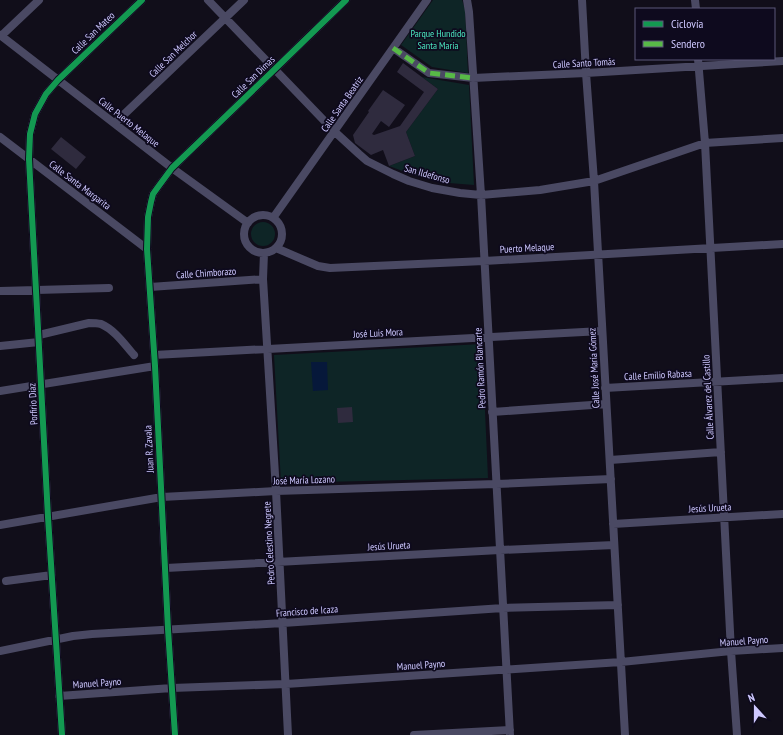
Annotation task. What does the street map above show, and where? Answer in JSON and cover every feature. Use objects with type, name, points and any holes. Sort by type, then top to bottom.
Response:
[{"type":"street","points":[[1,35],[39,0]]},
{"type":"street","name":"Calle San Mateo","points":[[58,80],[142,0]]},
{"type":"street","name":"San Ildefonso","points":[[208,0],[335,132],[359,154],[393,174],[432,188],[481,195],[540,190],[594,181],[705,143],[783,138]]},
{"type":"street","name":"Calle San Melchor","points":[[115,123],[244,0]]},
{"type":"street","name":"Calle San Dimas","points":[[172,168],[346,0]]},
{"type":"street","name":"Calle Santa Beatriz","points":[[273,218],[427,0]]},
{"type":"street","name":"Pedro Ramón Blancarte","points":[[467,0],[481,195],[510,732]]},
{"type":"street","name":"Calle José María Gómez","points":[[582,0],[594,181],[625,735]]},
{"type":"street","name":"Calle Puerto Melaque","points":[[1,35],[172,168],[248,223]]},
{"type":"street","name":"Calle Santo Tomás","points":[[393,48],[429,73],[473,78],[586,73],[698,63],[783,62]]},
{"type":"street","name":"Calle Álvarez del Castillo","points":[[698,63],[705,143],[731,652],[737,735]]},
{"type":"street","name":"Porfirio Díaz","points":[[58,80],[46,94],[35,114],[30,134],[29,159],[48,517],[62,735]]},
{"type":"street","name":"Calle Santa Margarita","points":[[0,137],[147,249]]},
{"type":"street","name":"Juan R. Zavala","points":[[172,168],[152,198],[148,217],[147,249],[155,366],[168,629],[175,735]]},
{"type":"street","points":[[260,216],[273,218],[281,229],[282,236],[276,248],[264,253],[251,249],[246,243],[244,236],[248,223],[253,218],[260,216]]},
{"type":"street","name":"Puerto Melaque","points":[[276,248],[318,266],[330,268],[783,244]]},
{"type":"street","name":"Pedro Celestino Negrete","points":[[264,253],[263,279],[276,491],[288,735]]},
{"type":"street","name":"Calle Chimborazo","points":[[150,287],[263,279]]},
{"type":"street","points":[[0,291],[109,288]]},
{"type":"street","points":[[0,346],[39,338],[89,323],[96,323],[102,325],[115,334],[134,355]]},
{"type":"street","name":"José Luis Mora","points":[[154,355],[602,331]]},
{"type":"street","points":[[0,391],[155,366]]},
{"type":"street","name":"Calle Emilio Rabasa","points":[[605,388],[783,378]]},
{"type":"street","points":[[492,412],[606,404]]},
{"type":"street","points":[[610,460],[721,452]]},
{"type":"street","name":"José María Lozano","points":[[0,525],[162,496],[611,479]]},
{"type":"street","name":"Jesús Urueta","points":[[613,524],[783,514]]},
{"type":"street","name":"Jesús Urueta","points":[[166,568],[614,545]]},
{"type":"street","points":[[6,581],[52,575]]},
{"type":"street","name":"Francisco de Icaza","points":[[0,651],[56,639],[92,634],[503,608],[618,605]]},
{"type":"street","name":"Manuel Payno","points":[[59,696],[172,688],[286,684],[621,662],[783,648]]},
{"type":"street","points":[[414,735],[510,732]]},
{"type":"green space","name":"Parque Hundido Santa María","points":[[433,0],[462,0],[465,9],[468,73],[432,67],[401,45]]},
{"type":"green space","points":[[422,77],[469,85],[474,185],[449,183],[416,176],[389,166],[415,156],[406,132],[438,89]]},
{"type":"green space","points":[[263,222],[272,225],[275,234],[272,243],[263,246],[254,243],[251,234],[254,225]]},
{"type":"green space","points":[[482,344],[488,478],[281,483],[274,355]]},
{"type":"water","points":[[311,362],[327,362],[328,390],[313,391]]},
{"type":"building","points":[[403,63],[438,89],[406,132],[415,156],[389,166],[383,150],[371,155],[355,143],[353,135],[383,90],[405,105],[389,127],[381,121],[372,134],[374,135],[400,126],[424,92],[397,72]]},
{"type":"building","points":[[61,137],[86,157],[76,169],[51,149]]},
{"type":"building","points":[[352,407],[353,422],[338,423],[337,408]]},
{"type":"marked path","points":[[393,48],[429,73],[473,78]]},
{"type":"cycle path","points":[[62,735],[48,517],[29,159],[30,134],[35,114],[46,94],[58,80],[142,0]]},
{"type":"cycle path","points":[[175,735],[168,629],[155,366],[147,249],[148,217],[151,202],[153,194],[172,168],[346,0]]}]
